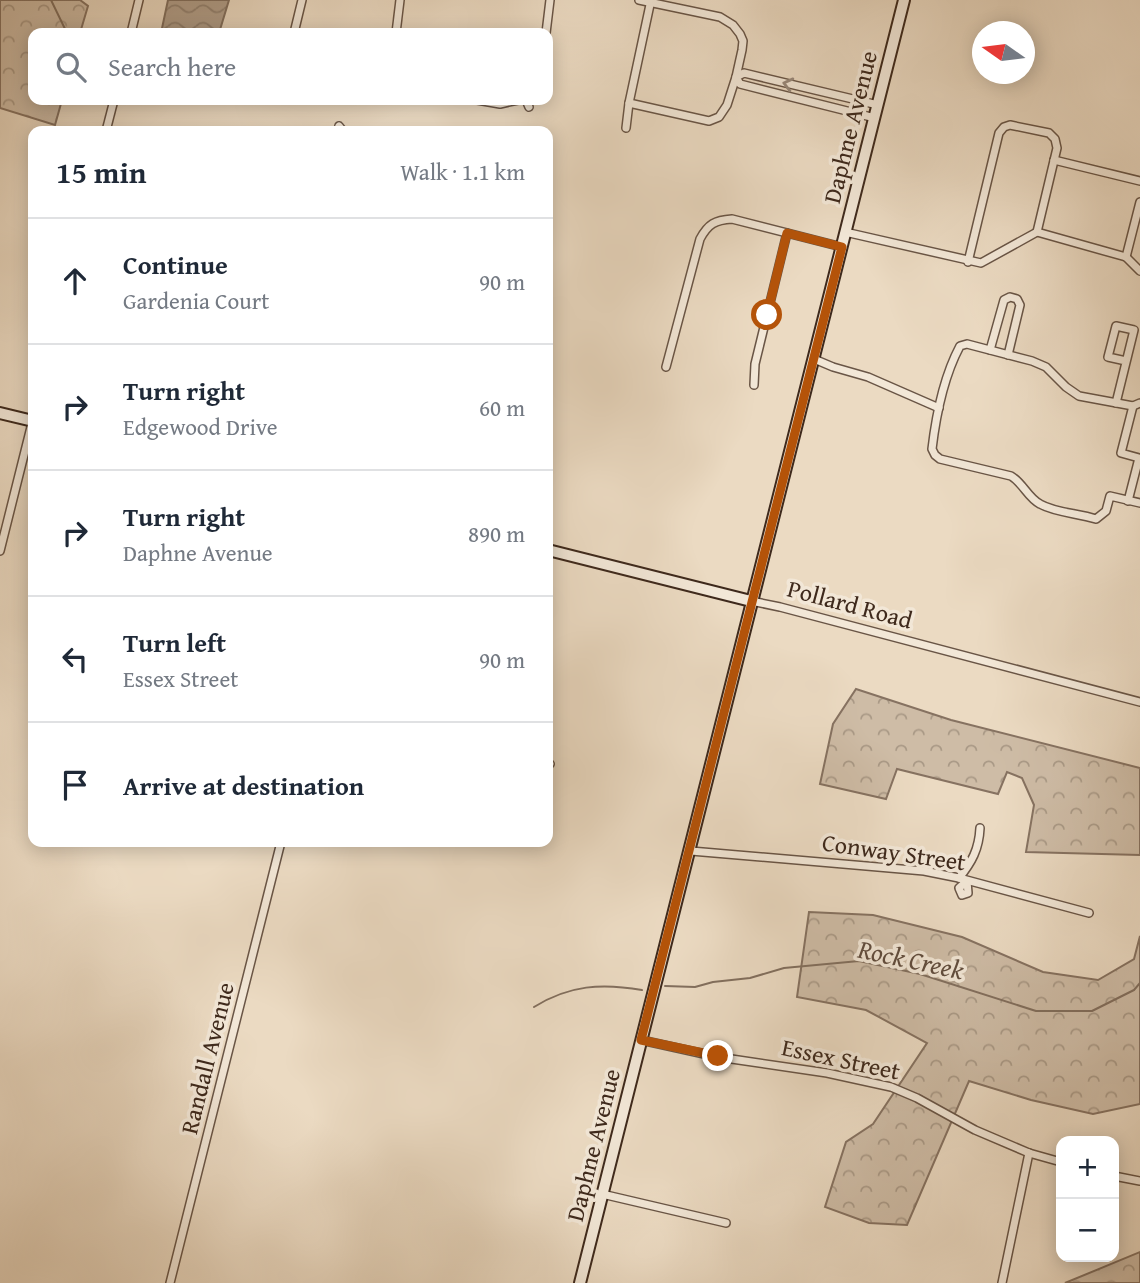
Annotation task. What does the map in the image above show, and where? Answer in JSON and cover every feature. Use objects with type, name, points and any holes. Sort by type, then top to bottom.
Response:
[{"type":"street","points":[[132,28],[139,0]]},
{"type":"street","points":[[295,28],[302,0]]},
{"type":"street","points":[[397,28],[400,0]]},
{"type":"street","points":[[546,28],[550,0]]},
{"type":"street","points":[[629,103],[709,121],[719,117],[727,106],[743,41],[733,25],[720,17],[639,0]]},
{"type":"street","name":"Daphne Avenue","points":[[580,1283],[904,0]]},
{"type":"street","points":[[626,128],[651,1]]},
{"type":"street","points":[[736,77],[744,73],[878,105]]},
{"type":"street","points":[[736,77],[740,84],[875,118]]},
{"type":"street","points":[[816,104],[820,92]]},
{"type":"street","points":[[107,126],[113,105]]},
{"type":"street","points":[[845,232],[968,262],[981,263],[990,260],[1037,232],[1057,148],[1055,139],[1049,134],[1010,125],[999,133],[968,262]]},
{"type":"street","points":[[1054,160],[1140,181]]},
{"type":"street","points":[[1126,257],[1140,202]]},
{"type":"street","points":[[666,367],[700,239],[706,228],[717,220],[732,219],[842,247]]},
{"type":"street","points":[[1037,232],[1126,257],[1140,271]]},
{"type":"street","points":[[754,384],[755,364],[787,233]]},
{"type":"street","points":[[990,350],[1004,300],[1010,297],[1017,299],[1020,305],[1008,355]]},
{"type":"street","points":[[1116,404],[1134,330],[1116,326],[1108,357],[1126,361]]},
{"type":"street","points":[[1128,501],[1139,458],[1121,453],[1136,404],[1116,404],[1079,396],[1046,367],[967,344],[960,346],[954,357],[939,408],[932,449],[940,459],[1011,477],[1042,506],[1096,519],[1106,511],[1110,496],[1128,501],[1140,503]]},
{"type":"street","points":[[814,359],[868,377],[939,408]]},
{"type":"street","points":[[0,412],[28,419]]},
{"type":"street","points":[[0,551],[28,440]]},
{"type":"street","name":"Pollard Road","points":[[553,551],[780,607],[1140,702]]},
{"type":"street","points":[[963,879],[976,853],[980,828]]},
{"type":"street","name":"Randall Avenue","points":[[170,1283],[280,847]]},
{"type":"street","name":"Conway Street","points":[[691,851],[890,867],[963,879],[1089,913]]},
{"type":"street","name":"Essex Street","points":[[641,1040],[891,1087],[975,1130],[1029,1153],[1056,1161]]},
{"type":"street","points":[[1002,1283],[1029,1153]]},
{"type":"street","points":[[1119,1177],[1140,1181]]},
{"type":"street","points":[[602,1194],[726,1223]]},
{"type":"green space","points":[[0,0],[80,0],[88,6],[81,28],[28,28],[28,105],[61,105],[55,125],[0,108]]},
{"type":"green space","points":[[856,689],[951,720],[1140,768],[1140,855],[1026,852],[1034,805],[1022,778],[1007,772],[998,794],[897,769],[886,799],[820,784],[833,724]]},
{"type":"green space","points":[[809,912],[873,915],[962,937],[1043,972],[1098,980],[1134,959],[1140,936],[1140,1104],[1093,1114],[1031,1100],[969,1081],[907,1225],[869,1223],[825,1207],[846,1142],[873,1124],[927,1043],[866,1010],[797,997]]},
{"type":"green space","points":[[1140,1252],[1140,1283],[1065,1283],[1119,1262]]},
{"type":"water","points":[[168,0],[229,0],[221,28],[162,28]]},
{"type":"waterway","points":[[51,0],[65,28]]},
{"type":"waterway","name":"Rock Creek","points":[[665,986],[695,987],[750,978],[784,968],[859,961],[920,974],[1036,1011],[1092,1011],[1134,990],[1140,983]]},
{"type":"waterway","name":"Rock Creek","points":[[534,1007],[573,990],[599,987],[642,990]]},
{"type":"route","points":[[718,1056],[641,1040],[842,247],[787,233],[767,315]]}]
